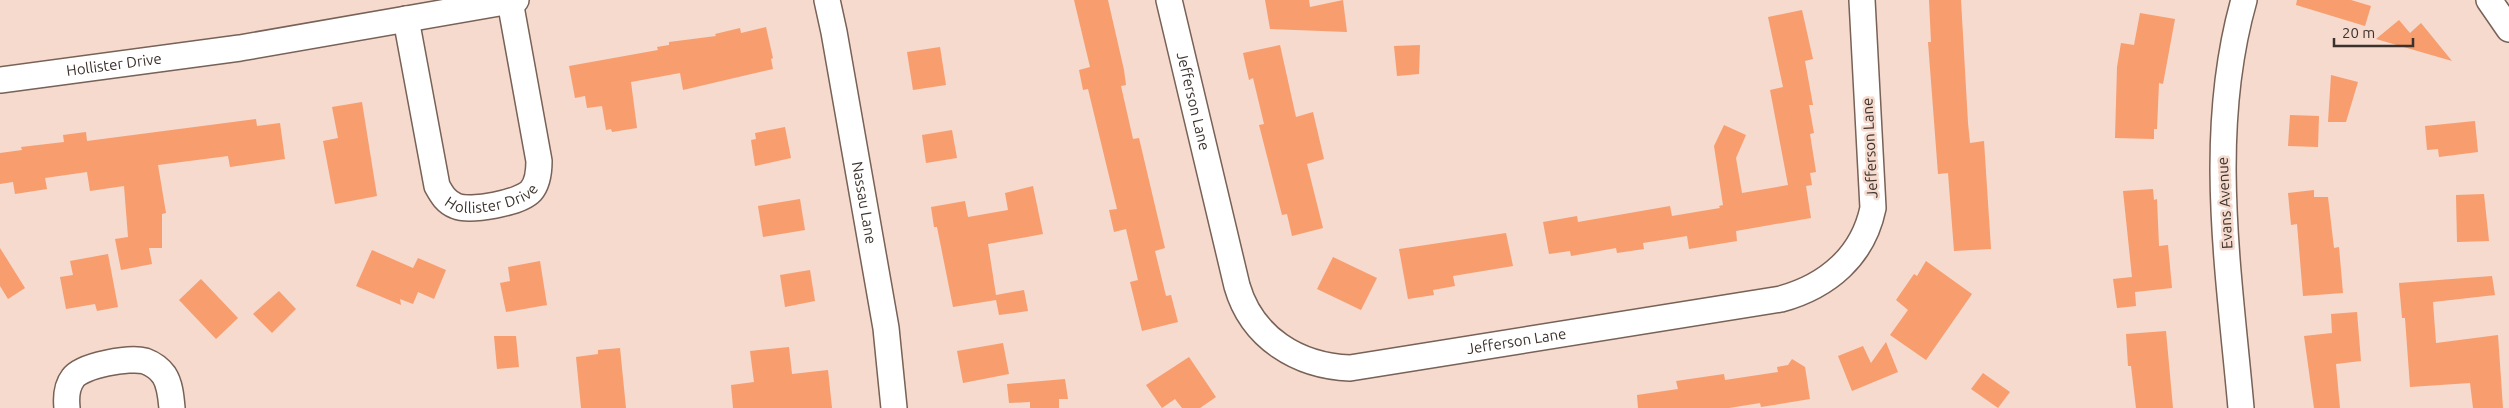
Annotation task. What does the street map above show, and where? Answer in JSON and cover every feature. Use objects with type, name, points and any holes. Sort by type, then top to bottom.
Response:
[{"type":"street","name":"Nassau Lane","points":[[827,0],[886,328],[894,408]]},
{"type":"street","name":"Jefferson Lane","points":[[1169,0],[1237,286],[1244,305],[1265,334],[1288,352],[1317,364],[1350,368],[1781,299],[1806,291],[1830,277],[1858,247],[1872,208],[1862,0]]},
{"type":"street","name":"Evans Avenue","points":[[2241,408],[2224,223],[2222,154],[2228,75],[2244,0]]},
{"type":"street","points":[[2490,0],[2509,29]]},
{"type":"street","name":"Hollister Drive","points":[[0,80],[240,48],[406,19],[513,1],[539,161],[538,175],[533,189],[520,199],[474,208],[462,208],[454,205],[443,196],[438,186],[406,19]]},
{"type":"street","points":[[66,408],[68,389],[73,378],[80,371],[95,366],[137,360],[154,365],[164,375],[172,408]]},
{"type":"building","points":[[1074,0],[1108,0],[1124,70],[1126,85],[1121,86],[1133,139],[1139,138],[1165,248],[1155,251],[1166,296],[1171,295],[1178,322],[1142,331],[1130,282],[1138,280],[1126,229],[1114,232],[1109,210],[1117,209],[1088,89],[1083,90],[1079,70],[1090,67]]},
{"type":"building","points":[[1265,0],[1309,0],[1310,7],[1343,0],[1347,32],[1270,29]]},
{"type":"building","points":[[1929,0],[1961,0],[1970,143],[1984,141],[1991,249],[1954,251],[1948,173],[1938,174],[1928,42],[1931,42]]},
{"type":"building","points":[[2297,0],[2351,0],[2371,6],[2365,26],[2296,5]]},
{"type":"building","points":[[1802,10],[1813,59],[1805,61],[1813,105],[1809,105],[1814,133],[1810,134],[1816,172],[1810,173],[1812,185],[1806,186],[1811,218],[1736,231],[1737,241],[1689,249],[1687,236],[1643,243],[1644,249],[1617,253],[1616,248],[1571,256],[1570,251],[1549,254],[1543,222],[1577,216],[1578,222],[1670,206],[1672,216],[1720,208],[1719,206],[1723,205],[1714,146],[1724,125],[1746,135],[1736,158],[1742,193],[1788,185],[1770,90],[1783,87],[1768,17]]},
{"type":"building","points":[[2140,13],[2175,19],[2163,84],[2159,83],[2157,129],[2154,129],[2154,139],[2115,138],[2117,67],[2121,43],[2134,45]]},
{"type":"building","points":[[2399,20],[2410,33],[2421,23],[2452,61],[2376,39]]},
{"type":"building","points":[[766,27],[773,58],[771,59],[773,69],[683,90],[680,73],[631,82],[637,128],[612,132],[611,129],[606,130],[602,106],[587,108],[585,96],[575,98],[569,66],[658,50],[657,47],[669,45],[669,42],[716,36],[715,34],[740,28],[741,33]]},
{"type":"building","points":[[1280,45],[1296,117],[1313,112],[1324,159],[1307,164],[1323,228],[1292,236],[1287,214],[1282,215],[1259,125],[1264,124],[1253,78],[1249,80],[1243,53]]},
{"type":"building","points":[[1420,45],[1419,74],[1397,76],[1394,46]]},
{"type":"building","points":[[940,47],[946,85],[913,90],[907,52]]},
{"type":"building","points":[[2331,75],[2358,82],[2346,122],[2328,122]]},
{"type":"building","points":[[362,102],[377,196],[335,204],[323,141],[338,138],[332,107]]},
{"type":"building","points":[[2290,115],[2319,116],[2318,147],[2288,146]]},
{"type":"building","points":[[256,119],[257,126],[280,123],[285,159],[230,167],[228,156],[158,165],[166,213],[162,214],[162,248],[149,248],[152,264],[121,270],[115,239],[128,237],[124,186],[90,191],[87,172],[45,178],[47,189],[15,194],[13,182],[0,184],[0,153],[22,150],[21,147],[64,142],[63,135],[86,132],[87,141]]},
{"type":"building","points":[[2475,121],[2478,152],[2439,157],[2438,149],[2427,150],[2425,126]]},
{"type":"building","points":[[785,127],[791,158],[755,166],[751,140],[756,139],[755,133]]},
{"type":"building","points":[[952,130],[957,158],[926,163],[922,135]]},
{"type":"building","points":[[1033,186],[1043,234],[988,244],[996,295],[1024,290],[1028,311],[999,315],[996,300],[953,307],[937,227],[934,227],[931,207],[965,201],[968,217],[1008,210],[1005,193]]},
{"type":"building","points":[[2153,189],[2154,200],[2157,199],[2159,246],[2168,245],[2172,288],[2135,292],[2136,306],[2117,308],[2113,279],[2132,277],[2123,191]]},
{"type":"building","points":[[2314,190],[2314,197],[2328,197],[2334,248],[2339,247],[2343,293],[2303,296],[2297,224],[2291,225],[2288,193]]},
{"type":"building","points":[[2484,194],[2489,241],[2457,242],[2456,195]]},
{"type":"building","points":[[800,199],[805,230],[763,237],[758,206]]},
{"type":"building","points":[[1506,233],[1513,266],[1453,276],[1455,286],[1433,290],[1434,295],[1408,299],[1399,249]]},
{"type":"building","points":[[0,248],[25,288],[8,299],[0,286]]},
{"type":"building","points":[[372,250],[413,268],[418,258],[446,270],[434,299],[418,292],[413,304],[400,299],[401,305],[356,286]]},
{"type":"building","points":[[108,254],[118,307],[97,311],[95,304],[66,309],[60,277],[73,275],[70,261]]},
{"type":"building","points":[[1333,257],[1377,278],[1361,310],[1317,289]]},
{"type":"building","points":[[540,261],[547,305],[506,312],[500,283],[510,281],[508,267]]},
{"type":"building","points":[[1926,261],[1972,294],[1926,360],[1890,335],[1908,310],[1896,300],[1914,274],[1917,276]]},
{"type":"building","points":[[810,270],[815,301],[785,307],[780,275]]},
{"type":"building","points":[[2492,276],[2495,295],[2433,302],[2436,343],[2498,335],[2503,408],[2473,408],[2470,383],[2410,387],[2405,318],[2402,318],[2399,283]]},
{"type":"building","points":[[201,279],[238,318],[216,339],[179,300]]},
{"type":"building","points":[[279,291],[296,309],[272,333],[253,314]]},
{"type":"building","points":[[2357,312],[2361,361],[2336,364],[2340,408],[2314,408],[2304,336],[2332,333],[2331,314]]},
{"type":"building","points":[[2166,331],[2173,408],[2136,408],[2131,366],[2128,366],[2126,334]]},
{"type":"building","points":[[494,336],[516,336],[519,367],[497,369]]},
{"type":"building","points":[[1886,342],[1898,372],[1852,391],[1838,356],[1863,346],[1871,363]]},
{"type":"building","points":[[1003,343],[1009,374],[963,383],[957,351]]},
{"type":"building","points":[[789,347],[792,374],[828,370],[832,408],[733,408],[731,385],[754,382],[750,351]]},
{"type":"building","points":[[620,348],[626,408],[581,408],[576,357],[598,354],[598,350]]},
{"type":"building","points":[[1189,357],[1216,397],[1200,408],[1182,408],[1175,399],[1162,408],[1146,385]]},
{"type":"building","points":[[1792,359],[1805,367],[1810,399],[1761,407],[1760,403],[1729,408],[1638,408],[1637,395],[1678,389],[1676,381],[1724,374],[1725,380],[1778,372],[1777,367],[1788,365]]},
{"type":"building","points":[[1983,373],[2010,392],[1998,408],[1971,389]]},
{"type":"building","points":[[1065,379],[1068,399],[1059,399],[1059,408],[1030,408],[1030,402],[1009,403],[1007,384]]}]
